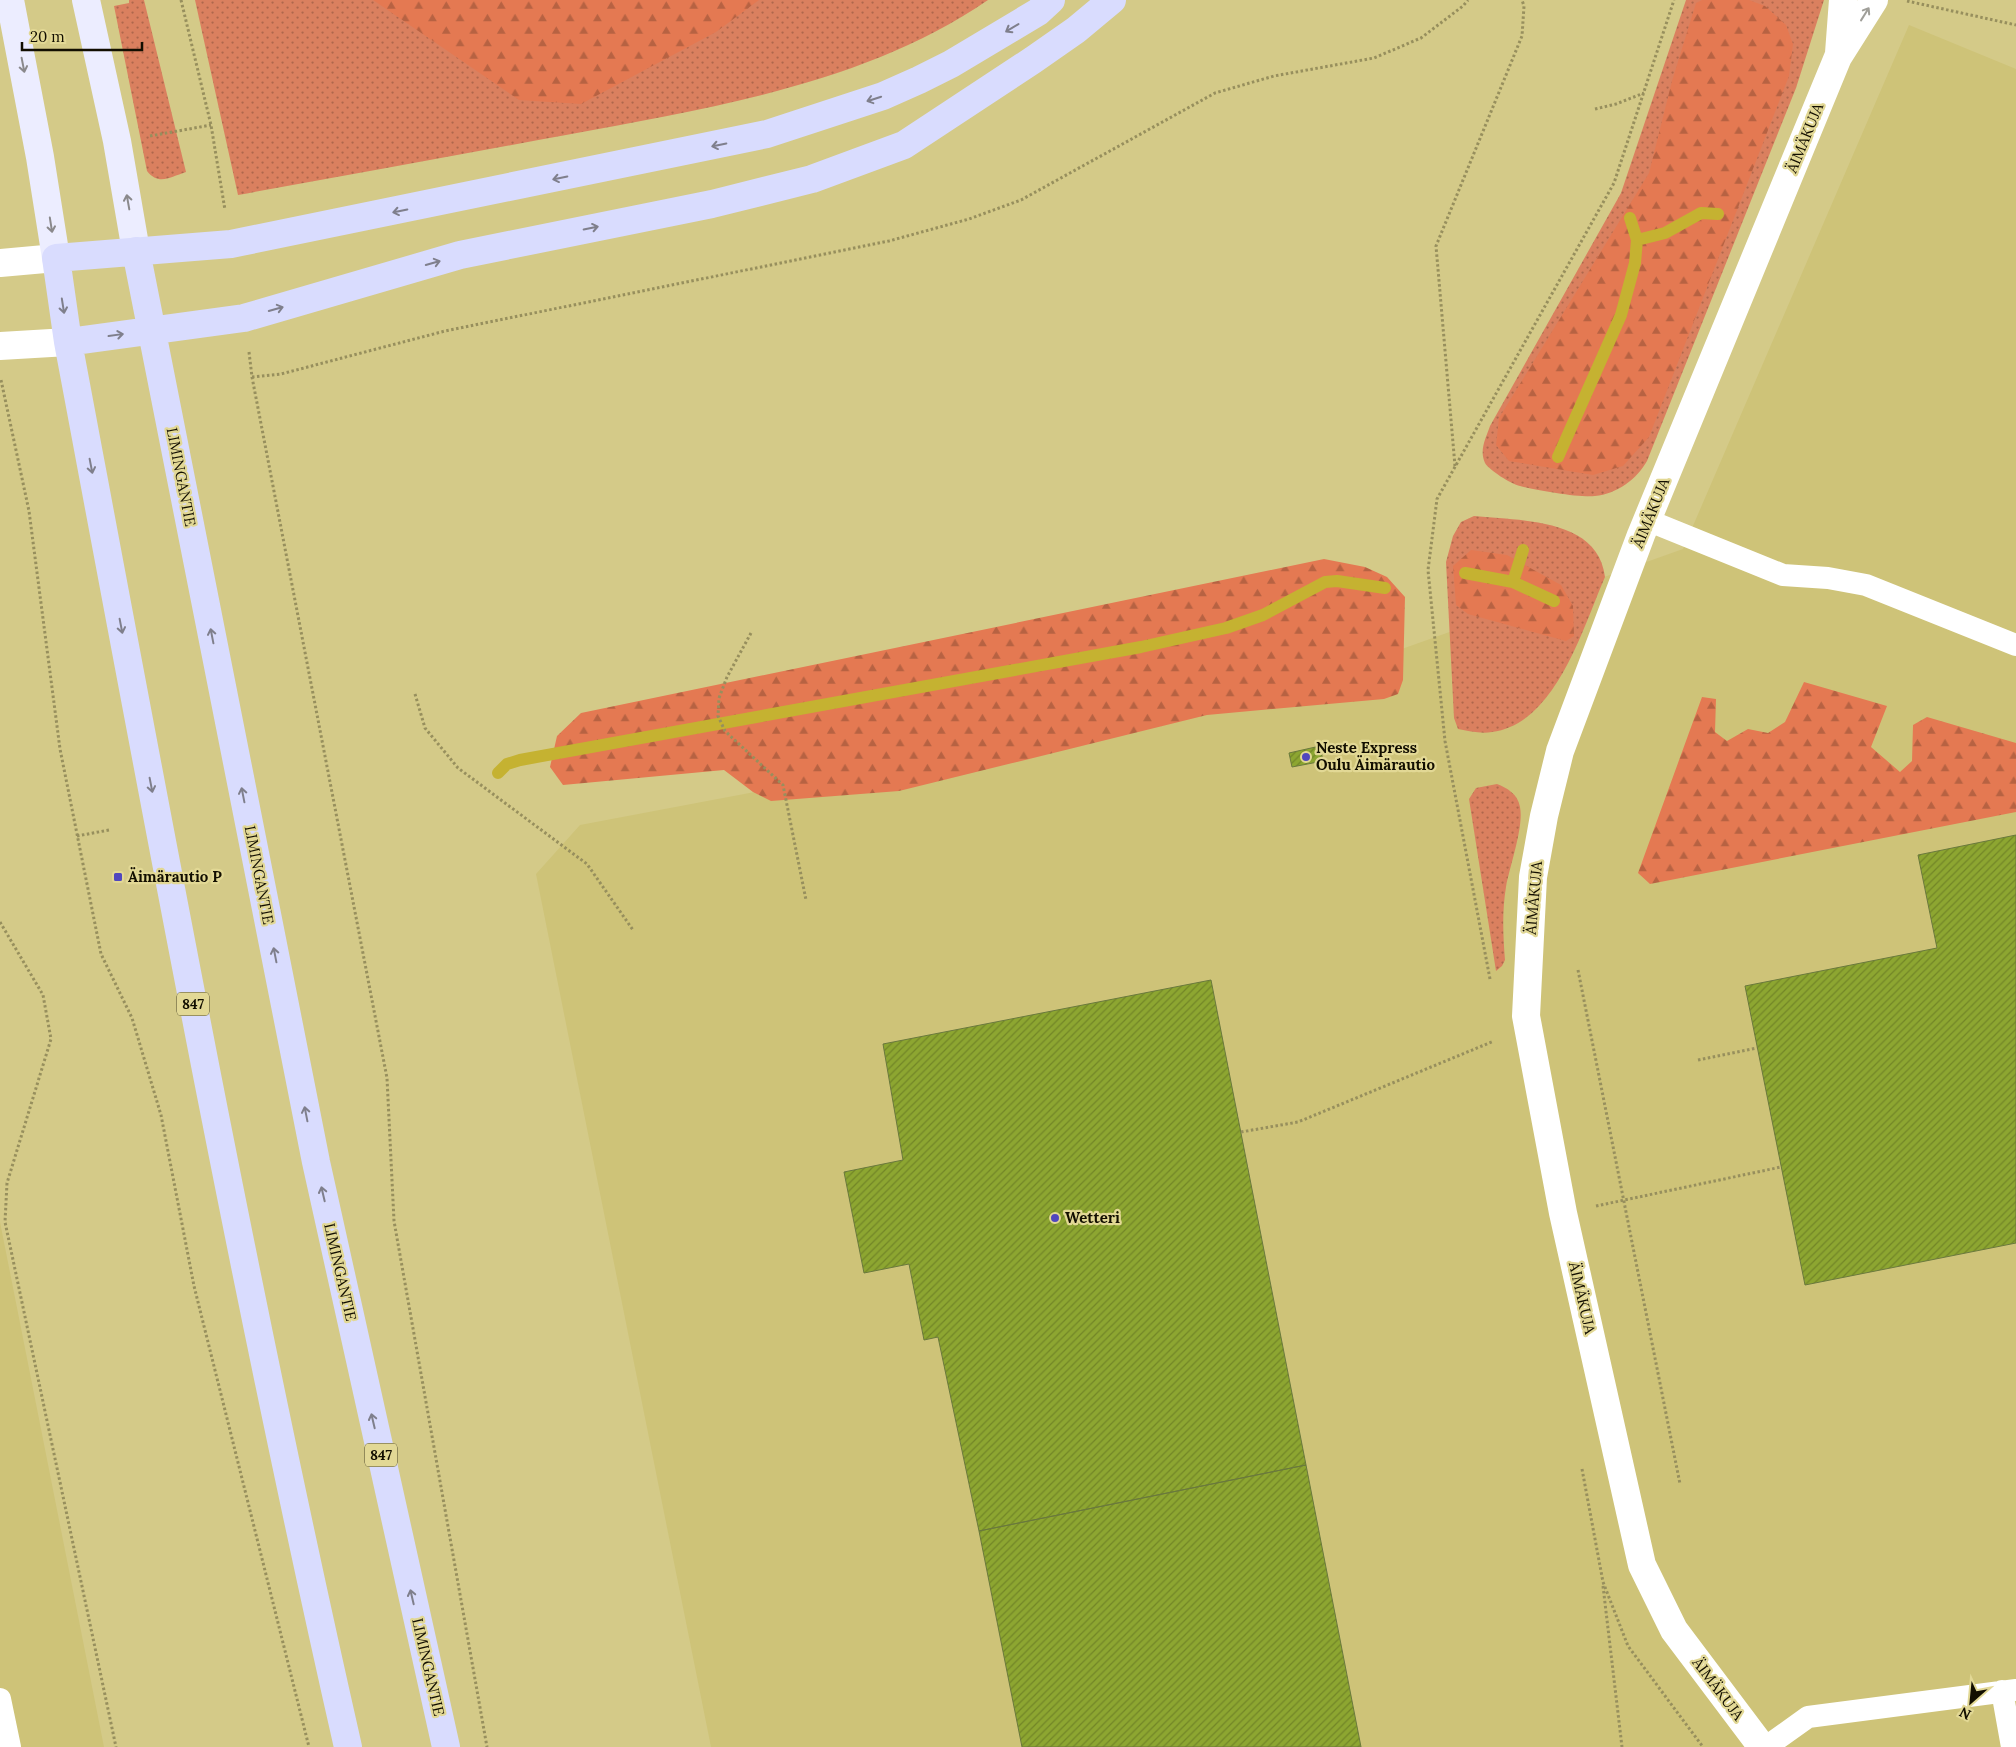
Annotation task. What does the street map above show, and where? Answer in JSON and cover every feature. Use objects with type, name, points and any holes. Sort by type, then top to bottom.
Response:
[{"type":"main road","name":"847","points":[[10,0],[40,158],[68,342],[217,1132],[304,1553],[348,1747]]},
{"type":"main road","name":"LIMINGANTIE","points":[[86,0],[118,141],[136,251],[316,1162],[446,1747]]},
{"type":"main road","points":[[56,258],[232,244],[767,134],[883,96],[919,80],[951,64],[1030,16],[1051,0]]},
{"type":"main road","points":[[68,342],[244,318],[460,255],[712,204],[812,179],[904,145],[1033,60],[1076,30],[1112,0]]},
{"type":"street","name":"ÄIMÄKUJA","points":[[1838,57],[1843,0]]},
{"type":"street","name":"ÄIMÄKUJA","points":[[1762,1747],[1674,1630],[1642,1565],[1563,1212],[1526,1016],[1533,877],[1544,816],[1560,751],[1647,520],[1838,57],[1874,0]]},
{"type":"street","points":[[0,263],[56,258]]},
{"type":"street","points":[[0,346],[68,342]]},
{"type":"lane","points":[[1647,520],[1783,575],[1828,578],[1866,585],[2016,645]]},
{"type":"lane","points":[[1766,1747],[1808,1717],[2009,1690],[2012,1747]]},
{"type":"lane","points":[[0,1699],[10,1747]]},
{"type":"path","points":[[181,0],[210,125],[232,244]]},
{"type":"path","points":[[252,377],[282,374],[445,331],[889,241],[969,219],[1021,200],[1215,93],[1274,76],[1374,58],[1421,38],[1463,6],[1468,0]]},
{"type":"path","points":[[1455,467],[1436,246],[1519,45],[1523,29],[1524,6],[1522,0]]},
{"type":"path","points":[[1904,0],[2016,25]]},
{"type":"path","points":[[1595,109],[1616,104],[1644,92]]},
{"type":"path","points":[[244,318],[252,377],[387,1078],[394,1222],[487,1747]]},
{"type":"path","points":[[0,377],[29,511],[60,749],[101,954],[132,1018],[161,1115],[194,1286],[309,1747]]},
{"type":"path","points":[[751,633],[727,677],[720,698],[718,716],[725,731],[783,785],[806,900]]},
{"type":"path","points":[[415,694],[425,728],[458,768],[587,864],[633,930]]},
{"type":"path","points":[[77,836],[109,830]]},
{"type":"path","points":[[0,922],[43,995],[51,1039],[8,1183],[6,1222],[116,1747]]},
{"type":"path","points":[[1578,970],[1680,1484]]},
{"type":"path","points":[[1241,1132],[1298,1122],[1502,1038]]},
{"type":"path","points":[[1698,1060],[1757,1048]]},
{"type":"path","points":[[1563,1212],[1781,1167]]},
{"type":"path","points":[[1603,1582],[1622,1747]]},
{"type":"shaded area","points":[[129,0],[144,0],[186,172],[170,178],[156,178],[147,171],[114,6],[129,3]]},
{"type":"shaded area","points":[[195,0],[988,0],[941,29],[891,53],[839,73],[785,89],[675,114],[238,195]]},
{"type":"shaded area","points":[[1686,0],[1824,0],[1796,88],[1643,468],[1618,489],[1603,495],[1569,495],[1516,485],[1487,466],[1483,458],[1485,440],[1490,426],[1621,193]]},
{"type":"shaded area","points":[[1909,25],[2016,69],[2016,1747],[711,1747],[536,874],[580,825],[1261,696],[1312,681],[1683,549]]},
{"type":"shaded area","points":[[1474,516],[1533,522],[1554,526],[1572,533],[1588,543],[1599,557],[1605,577],[1576,646],[1550,693],[1534,711],[1514,725],[1488,733],[1458,729],[1454,718],[1446,562],[1453,536],[1461,522]]},
{"type":"shaded area","points":[[1497,784],[1517,798],[1521,815],[1505,896],[1503,923],[1505,960],[1496,971],[1469,799],[1476,788]]},
{"type":"shaded area","points":[[0,1222],[104,1747],[0,1747]]},
{"type":"green space","points":[[373,0],[759,0],[716,32],[581,104],[519,100]]},
{"type":"green space","points":[[1702,0],[1749,0],[1765,6],[1786,25],[1793,44],[1789,76],[1649,437],[1623,466],[1593,475],[1509,461],[1496,445],[1499,418],[1649,173],[1672,81],[1696,3]]},
{"type":"green space","points":[[1471,550],[1507,555],[1561,585],[1573,606],[1574,636],[1566,641],[1468,614],[1456,605],[1453,566]]},
{"type":"green space","points":[[1324,559],[1365,567],[1387,577],[1405,597],[1403,680],[1398,694],[1384,699],[1207,715],[899,791],[771,801],[753,792],[724,770],[563,785],[550,767],[557,736],[581,713]]},
{"type":"green space","points":[[1804,682],[1887,706],[1871,747],[1900,772],[1912,761],[1913,725],[1927,717],[2016,743],[2016,812],[1650,884],[1638,873],[1702,697],[1716,699],[1715,732],[1727,741],[1748,729],[1768,733],[1785,722]]},
{"type":"building","name":"Neste Express Oulu Äimärautio","points":[[1320,746],[1323,761],[1292,767],[1289,753]]},
{"type":"building","points":[[2016,835],[2016,1243],[1805,1285],[1745,986],[1937,948],[1918,855]]},
{"type":"building","name":"Wetteri","points":[[1211,980],[1306,1465],[979,1531],[938,1337],[924,1340],[909,1264],[864,1273],[844,1172],[903,1160],[883,1044]]},
{"type":"building","points":[[1306,1465],[1361,1747],[1022,1747],[979,1531]]},
{"type":"waterway","points":[[1637,240],[1665,233],[1701,213],[1718,214]]},
{"type":"waterway","points":[[1558,457],[1621,315],[1635,263],[1637,240],[1630,218]]},
{"type":"waterway","points":[[1513,582],[1523,550]]},
{"type":"waterway","points":[[1465,573],[1513,582],[1554,601]]},
{"type":"waterway","points":[[498,773],[507,764],[520,760],[1141,647],[1226,628],[1263,615],[1325,582],[1337,581],[1385,588]]},
{"type":"place","name":"Neste Express Oulu Äimärautio","points":[[1306,757]]},
{"type":"place","name":"Äimärautio P","points":[[118,877]]},
{"type":"place","name":"Wetteri","points":[[1055,1218]]}]
